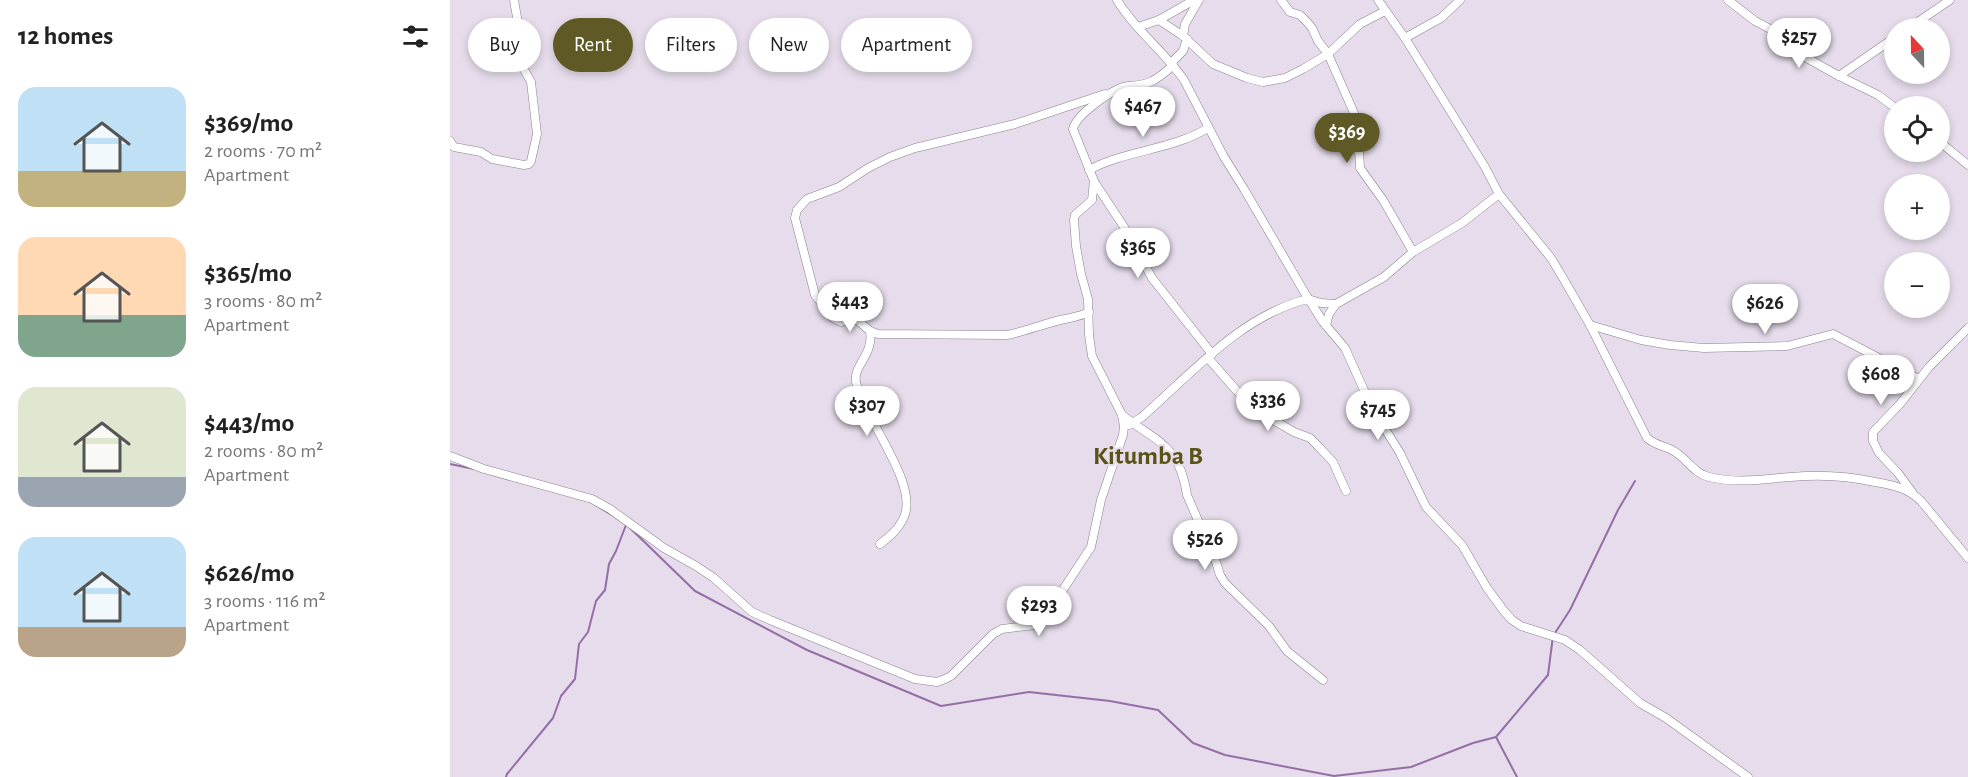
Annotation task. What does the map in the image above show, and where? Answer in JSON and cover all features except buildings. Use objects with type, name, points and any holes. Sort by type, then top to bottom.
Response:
[{"type":"street","points":[[450,141],[454,147],[481,152],[492,159],[524,165],[531,161],[537,134],[531,82],[518,59],[518,22],[514,0]]},
{"type":"street","points":[[1117,0],[1128,17],[1184,80],[1224,157],[1308,298],[1345,348],[1372,408],[1400,453],[1426,507],[1462,545],[1494,599],[1512,620],[1521,626],[1574,645],[1641,703],[1748,777]]},
{"type":"street","points":[[1138,27],[1160,20],[1194,0]]},
{"type":"street","points":[[1089,312],[1076,318],[1065,319],[1024,332],[1007,334],[878,334],[856,320],[841,322],[833,318],[815,295],[795,218],[802,203],[807,199],[839,187],[875,164],[915,147],[985,132],[1126,86],[1141,86],[1152,81],[1163,74],[1183,51],[1185,24],[1199,0]]},
{"type":"street","points":[[1281,0],[1290,12],[1300,15],[1307,22],[1328,54],[1354,113],[1360,168],[1383,200],[1413,252]]},
{"type":"street","points":[[1378,0],[1405,38],[1485,167],[1499,194],[1551,258],[1590,325],[1647,438],[1652,443],[1676,452],[1703,475],[1717,479],[1748,480],[1831,476],[1892,485],[1912,493]]},
{"type":"street","points":[[1405,38],[1441,18],[1460,0]]},
{"type":"street","points":[[1728,0],[1755,21],[1780,34],[1805,57],[1884,100]]},
{"type":"street","points":[[1924,18],[1950,0]]},
{"type":"street","points":[[1160,20],[1218,66],[1263,82],[1278,80],[1293,74],[1328,54],[1360,24],[1385,11]]},
{"type":"street","points":[[1839,76],[1884,45]]},
{"type":"street","points":[[1112,92],[1074,123],[1074,134],[1094,181],[1124,227],[1152,278],[1236,390],[1258,411],[1294,432],[1310,438],[1333,462],[1346,491]]},
{"type":"street","points":[[1089,170],[1111,160],[1192,137],[1209,128]]},
{"type":"street","points":[[1950,150],[1968,165]]},
{"type":"street","points":[[450,456],[484,469],[592,499],[610,509],[664,548],[714,578],[752,612],[915,680],[937,682],[951,676],[993,634],[1002,629],[1035,625],[1047,614],[1091,547],[1101,500],[1124,431],[1122,415],[1092,357],[1088,299],[1080,274],[1076,246],[1075,215],[1092,200],[1094,181]]},
{"type":"street","points":[[1326,325],[1329,314],[1336,304],[1384,277],[1413,252],[1461,223],[1499,194]]},
{"type":"street","points":[[1124,431],[1236,334],[1279,309],[1308,298],[1321,303],[1336,304]]},
{"type":"street","points":[[1590,325],[1641,340],[1704,348],[1787,346],[1833,334],[1919,379]]},
{"type":"street","points":[[1968,328],[1919,379],[1872,437],[1879,453],[1968,558]]},
{"type":"street","points":[[870,331],[872,338],[870,347],[860,365],[856,382],[866,409],[902,479],[907,497],[904,518],[896,531],[880,544]]},
{"type":"street","points":[[1122,415],[1159,440],[1174,456],[1187,495],[1225,583],[1269,626],[1287,651],[1323,680]]},
{"type":"waterway","points":[[450,464],[474,469]]},
{"type":"waterway","points":[[1496,737],[1548,675],[1553,636],[1570,610],[1618,510],[1635,481]]},
{"type":"waterway","points":[[594,504],[620,520]]},
{"type":"waterway","points":[[506,777],[553,718],[561,696],[575,679],[579,644],[588,632],[596,601],[605,590],[609,564],[626,525]]},
{"type":"waterway","points":[[629,527],[695,591],[807,650],[941,706],[1029,692],[1110,701],[1158,710],[1193,743],[1225,755],[1334,776],[1411,767],[1473,743],[1496,737],[1517,777]]},
{"type":"district","name":"Kitumba B","points":[[1148,456]]}]
